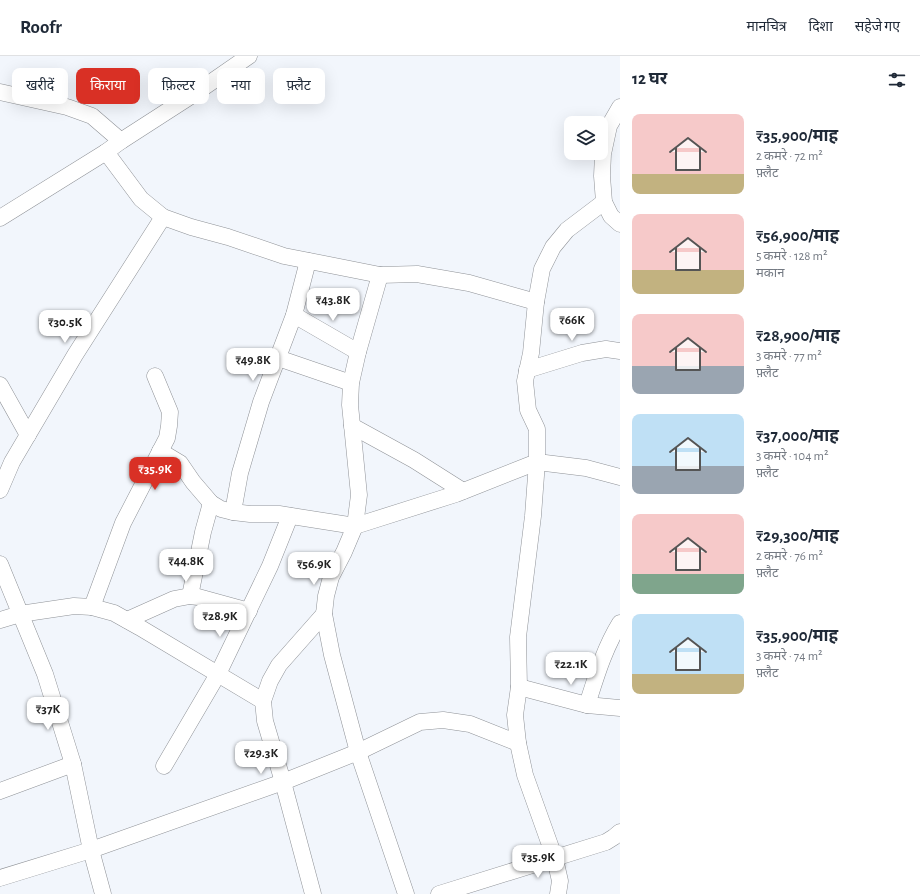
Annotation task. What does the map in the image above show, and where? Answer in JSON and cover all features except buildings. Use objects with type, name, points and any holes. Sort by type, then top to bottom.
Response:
[{"type":"street","points":[[0,218],[106,152],[249,56]]},
{"type":"street","points":[[0,92],[67,107],[92,116],[121,141]]},
{"type":"street","points":[[620,107],[610,126],[603,154],[602,176],[604,202],[611,216],[620,224]]},
{"type":"street","points":[[106,152],[141,199],[163,217],[191,227],[228,237],[284,256],[380,274],[417,274],[469,283],[536,302]]},
{"type":"street","points":[[558,894],[560,881],[555,858],[525,775],[518,744],[515,715],[519,687],[518,637],[533,516],[537,462],[537,429],[528,410],[525,381],[531,353],[536,302],[542,269],[553,247],[566,230],[604,202]]},
{"type":"street","points":[[0,490],[12,462],[75,355],[163,217]]},
{"type":"street","points":[[233,512],[240,473],[261,402],[294,316],[308,261]]},
{"type":"street","points":[[380,274],[358,352],[351,383],[350,406],[358,495],[355,526],[331,577],[326,596],[324,614],[332,655],[358,752],[406,894]]},
{"type":"street","points":[[294,316],[358,352]]},
{"type":"street","points":[[527,370],[582,353],[606,349],[620,351]]},
{"type":"street","points":[[278,358],[351,383]]},
{"type":"street","points":[[92,607],[123,523],[166,438],[170,412],[155,376]]},
{"type":"street","points":[[0,384],[28,435]]},
{"type":"street","points":[[352,426],[414,460],[463,491]]},
{"type":"street","points":[[160,451],[180,463],[212,503],[221,509],[250,514],[278,514],[355,526],[463,491],[537,462],[586,468],[620,476]]},
{"type":"street","points":[[190,596],[203,532],[212,503]]},
{"type":"street","points":[[164,766],[218,674],[270,566],[290,516]]},
{"type":"street","points":[[0,564],[45,674],[73,764],[91,850],[103,894]]},
{"type":"street","points":[[127,620],[174,600],[190,596],[249,611]]},
{"type":"street","points":[[0,620],[20,614],[74,606],[92,607],[114,613],[263,701]]},
{"type":"street","points":[[313,894],[265,721],[263,701],[270,681],[279,664],[324,614]]},
{"type":"street","points":[[587,705],[601,662],[612,636],[620,623]]},
{"type":"street","points":[[519,687],[587,705],[620,708]]},
{"type":"street","points":[[0,878],[91,850],[283,782],[358,752],[420,722],[444,720],[470,724],[518,744]]},
{"type":"street","points":[[0,791],[73,764]]},
{"type":"street","points":[[438,894],[606,842],[620,832]]}]
